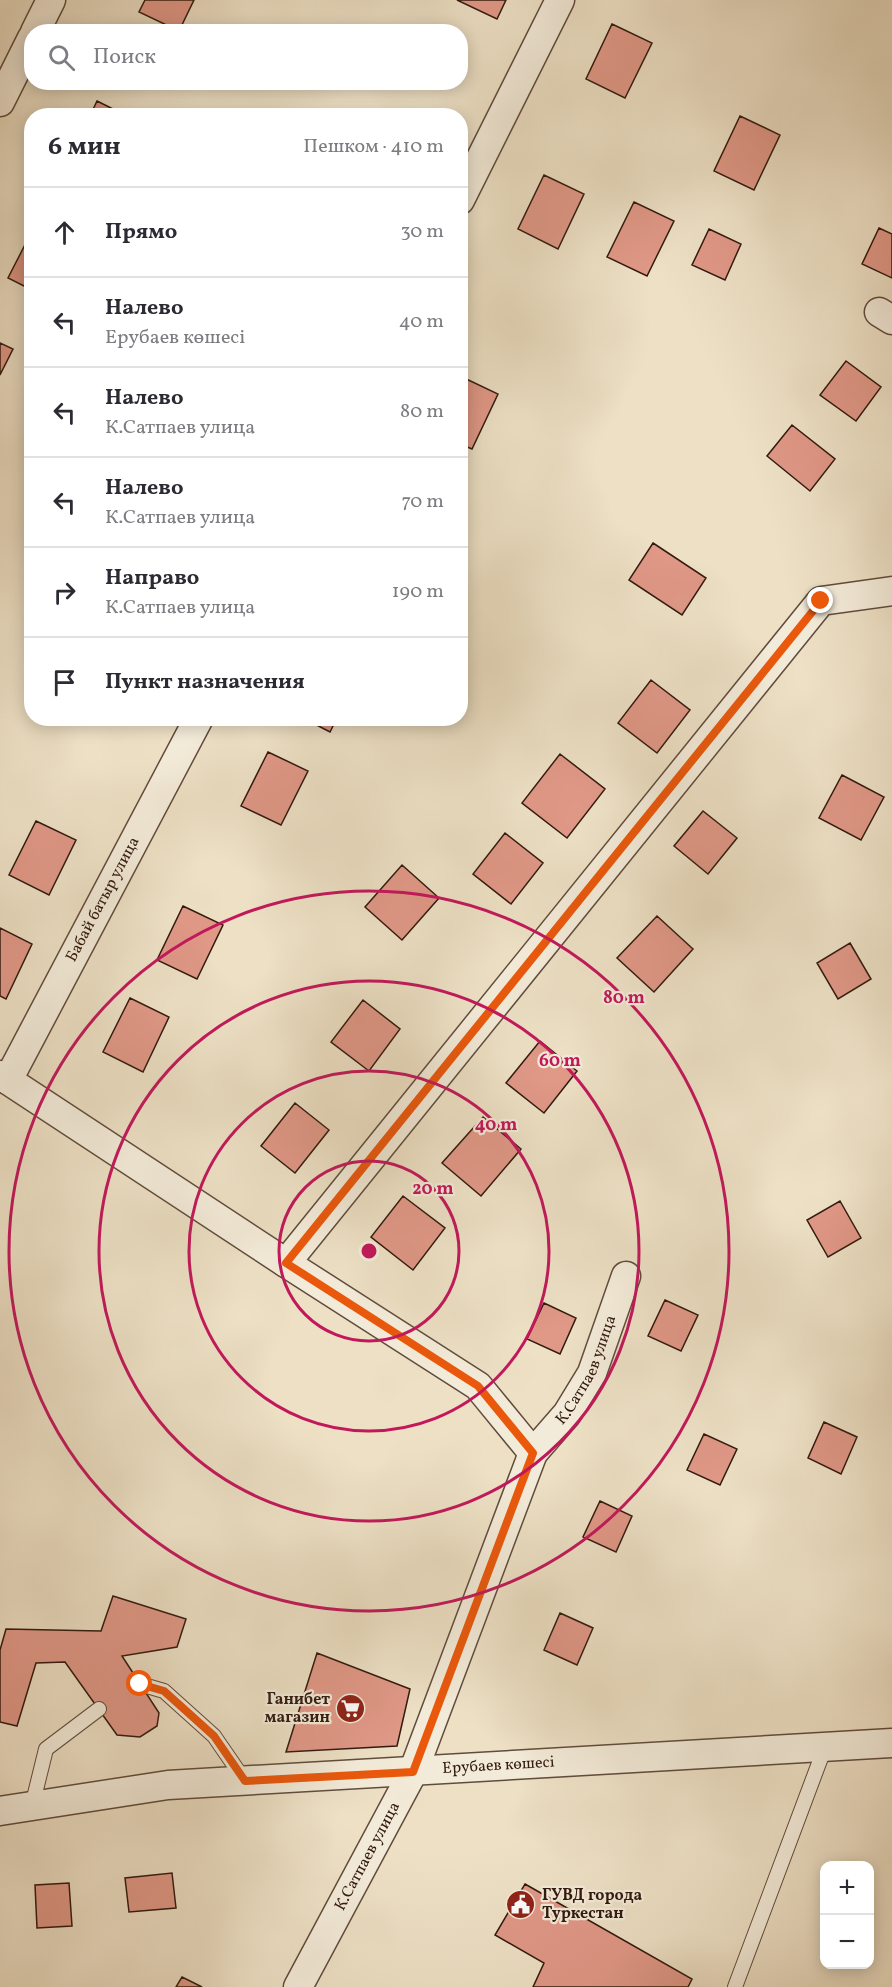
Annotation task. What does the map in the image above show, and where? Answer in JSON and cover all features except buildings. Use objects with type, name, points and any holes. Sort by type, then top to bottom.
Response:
[{"type":"street","points":[[39,24],[51,0]]},
{"type":"street","points":[[468,184],[560,0]]},
{"type":"street","points":[[0,102],[24,54]]},
{"type":"street","points":[[286,1263],[821,601],[892,591]]},
{"type":"street","name":"Бабай батыр улица","points":[[4,1078],[195,726]]},
{"type":"street","points":[[4,1078],[478,1386],[533,1453]]},
{"type":"street","name":"К.Сатпаев улица","points":[[298,1987],[413,1772],[533,1453],[567,1414],[592,1373],[626,1276]]},
{"type":"street","name":"Ерубаев көшесі","points":[[0,1811],[168,1785],[892,1743]]},
{"type":"lane","points":[[140,1684],[164,1691],[214,1736],[245,1781]]},
{"type":"lane","points":[[32,1806],[45,1749],[99,1710]]},
{"type":"lane","points":[[735,1987],[825,1747]]},
{"type":"place","name":"Ганибет магазин","points":[[351,1709]]},
{"type":"place","name":"ГУВД города Туркестан","points":[[521,1905]]},
{"type":"route","points":[[140,1684],[164,1691],[214,1736],[245,1781],[413,1772],[533,1453],[478,1386],[286,1263],[821,601]]}]
